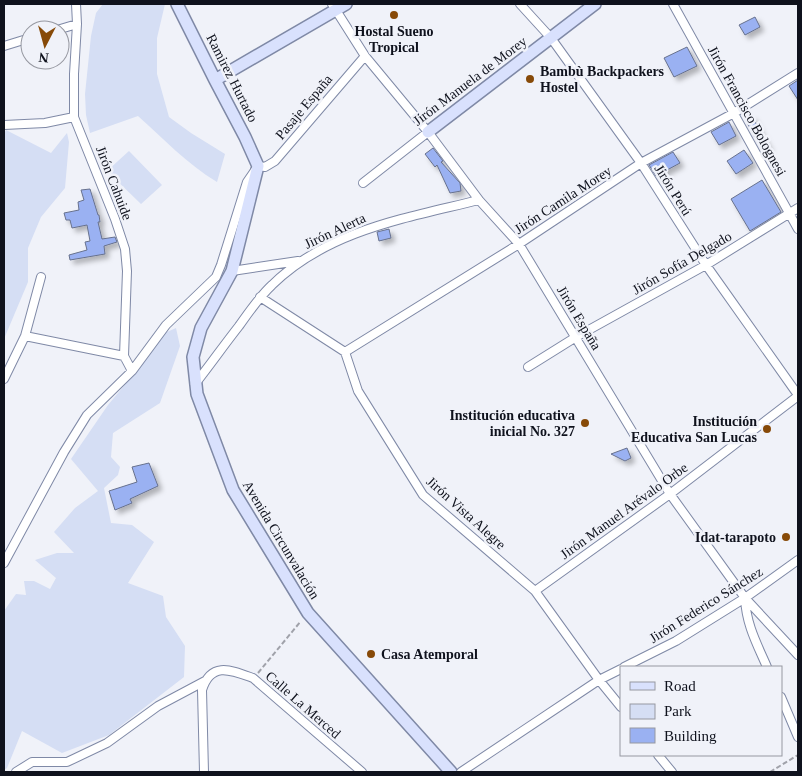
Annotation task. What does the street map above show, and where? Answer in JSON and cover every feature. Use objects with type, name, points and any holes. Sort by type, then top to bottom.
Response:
[{"type":"main road","name":"Ramirez Hurtado","points":[[177,4],[258,166]]},
{"type":"main road","name":"Jirón Manuela de Morey","points":[[428,132],[595,4]]},
{"type":"main road","points":[[215,80],[338,6]]},
{"type":"main road","name":"Avenida Circunvalación","points":[[258,166],[232,271],[201,328],[193,357],[198,394],[233,490],[308,613],[451,772]]},
{"type":"street","name":"Jirón Cahuide","points":[[76,4],[74,117],[125,249],[127,271],[124,356],[132,372]]},
{"type":"street","name":"Jirón Perú","points":[[520,4],[551,38],[641,163],[706,265],[798,395]]},
{"type":"street","name":"Jirón Francisco Bolognesi","points":[[674,4],[798,229]]},
{"type":"street","name":"Jirón España","points":[[338,6],[365,56],[428,132],[480,200],[519,244],[670,494],[745,598],[749,626],[767,666]]},
{"type":"street","points":[[70,26],[77,24]]},
{"type":"street","points":[[4,46],[20,41]]},
{"type":"street","name":"Pasaje España","points":[[258,166],[265,167],[275,160],[365,56]]},
{"type":"street","name":"Jirón Camila Morey","points":[[344,352],[519,244],[641,163],[734,113],[798,73]]},
{"type":"street","points":[[4,125],[45,123],[74,117]]},
{"type":"street","name":"Jirón Manuela de Morey","points":[[362,183],[428,132]]},
{"type":"street","points":[[4,563],[64,452],[87,415],[132,372],[166,325],[216,278],[247,182],[258,166]]},
{"type":"street","name":"Jirón Alerta","points":[[196,384],[260,297],[300,261],[332,243],[374,226],[480,200]]},
{"type":"street","name":"Jirón Sofía Delgado","points":[[528,368],[576,337],[706,265],[798,208]]},
{"type":"street","points":[[232,271],[300,261]]},
{"type":"street","points":[[4,379],[25,336],[41,277]]},
{"type":"street","points":[[260,297],[344,352]]},
{"type":"street","points":[[25,336],[124,356]]},
{"type":"street","name":"Jirón Vista Alegre","points":[[344,352],[358,391],[423,495],[535,591],[598,680],[620,706]]},
{"type":"street","name":"Jirón Manuel Arévalo Orbe","points":[[535,591],[670,494],[798,395]]},
{"type":"street","name":"Jirón Federico Sánchez","points":[[626,666],[676,641],[745,598],[798,560]]},
{"type":"street","points":[[745,598],[798,655]]},
{"type":"street","name":"Calle La Merced","points":[[205,681],[210,674],[222,669],[253,678],[362,772]]},
{"type":"street","name":"Jirón Federico Sánchez","points":[[461,772],[598,680],[620,669]]},
{"type":"street","points":[[16,772],[32,762],[67,762],[107,743],[158,706],[205,681]]},
{"type":"street","points":[[204,772],[202,690],[205,681]]},
{"type":"street","points":[[782,699],[798,736]]},
{"type":"street","points":[[659,756],[672,772]]},
{"type":"path","points":[[253,678],[308,613]]},
{"type":"path","points":[[770,772],[798,755]]},
{"type":"green space","points":[[103,4],[165,4],[157,38],[157,74],[169,117],[225,154],[217,182],[186,159],[138,116],[90,133],[86,115],[85,94],[91,36],[96,13]]},
{"type":"green space","points":[[6,130],[51,153],[67,133],[69,142],[65,188],[41,217],[28,248],[28,282],[4,339],[4,134]]},
{"type":"green space","points":[[129,151],[162,185],[141,204],[107,171]]},
{"type":"green space","points":[[176,328],[180,346],[160,403],[113,433],[111,457],[120,467],[118,475],[104,488],[111,523],[132,525],[154,542],[128,583],[163,596],[166,617],[185,646],[184,677],[109,735],[62,753],[22,731],[7,768],[4,770],[4,611],[16,594],[26,595],[24,581],[34,581],[50,589],[56,578],[35,560],[57,553],[74,553],[54,532],[75,508],[98,491],[71,459],[108,405],[143,363],[160,335]]},
{"type":"building","points":[[755,17],[760,27],[745,35],[739,25]]},
{"type":"building","points":[[687,47],[697,66],[674,77],[664,58]]},
{"type":"building","points":[[798,80],[798,100],[789,86]]},
{"type":"building","points":[[752,116],[769,148],[763,151],[745,119]]},
{"type":"building","points":[[729,122],[736,136],[719,145],[711,132]]},
{"type":"building","points":[[433,148],[443,161],[441,162],[460,183],[461,191],[450,193],[437,165],[435,167],[425,154]]},
{"type":"building","points":[[744,150],[753,163],[736,174],[727,161]]},
{"type":"building","points":[[673,152],[680,163],[656,176],[649,165]]},
{"type":"building","points":[[762,180],[781,212],[750,231],[731,199]]},
{"type":"building","points":[[90,189],[99,215],[100,222],[98,222],[102,239],[115,237],[117,242],[104,246],[105,254],[70,260],[69,255],[87,250],[85,242],[90,241],[87,225],[72,228],[70,220],[66,220],[64,213],[79,210],[78,202],[84,200],[81,190]]},
{"type":"building","points":[[389,229],[391,238],[379,241],[377,232]]},
{"type":"building","points":[[627,448],[631,458],[625,461],[611,454]]},
{"type":"building","points":[[149,463],[158,486],[130,499],[132,503],[115,510],[109,491],[137,482],[132,467]]},
{"type":"place","name":"Hostal Sueno Tropical","points":[[394,15]]},
{"type":"place","name":"Bambù Backpackers Hostel","points":[[530,79]]},
{"type":"place","name":"Institución educativa inicial No. 327","points":[[585,423]]},
{"type":"place","name":"Institución Educativa San Lucas","points":[[767,429]]},
{"type":"place","name":"Idat-tarapoto","points":[[786,537]]},
{"type":"place","name":"Casa Atemporal","points":[[371,654]]}]
